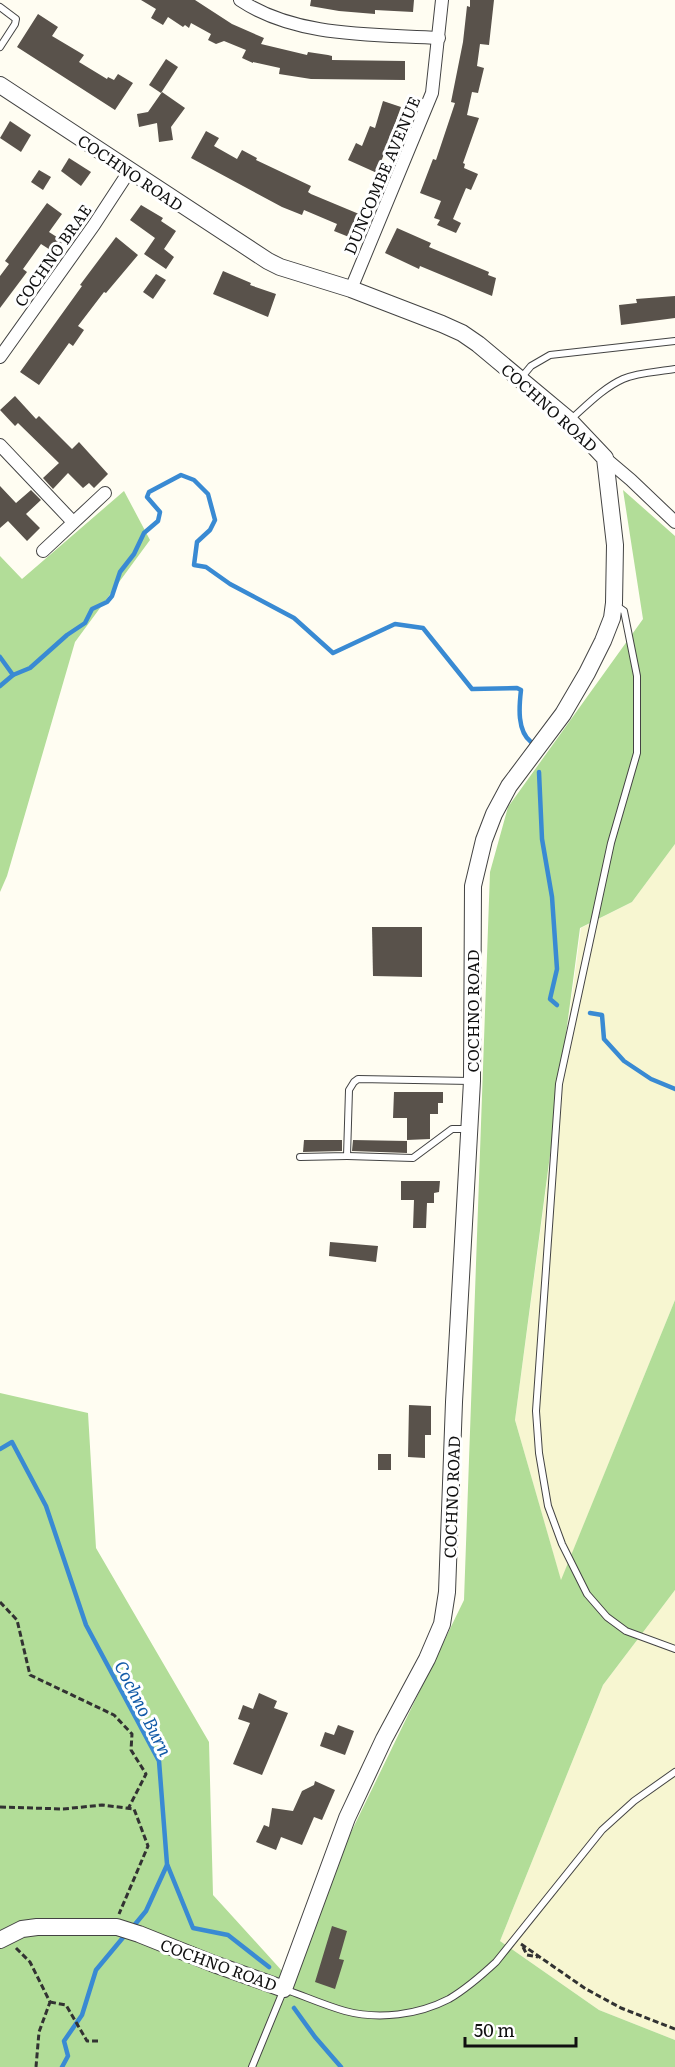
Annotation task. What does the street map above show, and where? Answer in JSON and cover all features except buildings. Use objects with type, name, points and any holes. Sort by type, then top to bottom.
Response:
[{"type":"street","points":[[240,0],[250,7],[288,22],[337,32],[439,38]]},
{"type":"street","name":"DUNCOMBE AVENUE","points":[[351,289],[432,93],[442,0]]},
{"type":"street","name":"COCHNO ROAD","points":[[0,85],[268,261],[280,267],[351,289],[462,333],[569,420],[604,458],[615,545],[614,603],[609,626],[587,673],[563,714],[509,786],[494,814],[484,840],[473,886],[472,1081],[454,1402],[447,1592],[442,1624],[427,1659],[384,1739],[347,1818],[284,1989],[119,1928],[37,1927],[22,1929],[3,1938]]},
{"type":"street","name":"COCHNO BRAE","points":[[0,357],[94,225],[130,170]]},
{"type":"street","points":[[0,445],[73,522]]},
{"type":"street","points":[[604,458],[675,522]]},
{"type":"street","points":[[43,551],[105,493]]},
{"type":"lane","points":[[0,7],[16,19],[0,47]]},
{"type":"lane","points":[[520,378],[531,366],[550,355],[675,341]]},
{"type":"lane","points":[[569,420],[623,379],[675,369]]},
{"type":"lane","points":[[614,603],[624,611],[637,676],[637,753],[611,843],[559,1084],[537,1411],[539,1453],[548,1506],[562,1544],[586,1594],[607,1617],[626,1631],[675,1649]]},
{"type":"lane","points":[[347,1156],[349,1090],[354,1082],[362,1079],[472,1081]]},
{"type":"lane","points":[[300,1157],[413,1158],[452,1129],[469,1129]]},
{"type":"lane","points":[[252,2067],[284,1989],[346,2011],[382,2015],[420,2010],[449,1999],[496,1962],[602,1830],[634,1801],[675,1772]]},
{"type":"path","points":[[0,1602],[17,1620],[30,1675],[114,1715],[132,1734],[131,1750],[146,1774],[128,1809]]},
{"type":"path","points":[[0,1807],[63,1809],[102,1805],[134,1809],[148,1846],[120,1909],[119,1928]]},
{"type":"path","points":[[3,1938],[30,1962],[50,2002],[39,2032],[36,2067]]},
{"type":"path","points":[[515,1940],[586,1989],[621,2008],[675,2029]]},
{"type":"path","points":[[50,2002],[66,2005],[87,2041],[98,2041]]},
{"type":"green space","points":[[623,490],[675,536],[675,844],[632,902],[580,928],[515,1420],[561,1580],[675,1300],[675,1590],[603,1685],[500,1941],[599,2010],[675,2040],[675,2067],[0,2067],[0,1393],[88,1413],[96,1548],[209,1742],[213,1895],[283,1972],[464,1600],[490,872],[508,807],[643,619]]},
{"type":"green space","points":[[124,491],[150,540],[75,642],[7,876],[0,892],[0,556],[22,579]]},
{"type":"green space","points":[[675,844],[675,1300],[561,1581],[515,1420],[581,928],[632,902]]},
{"type":"green space","points":[[675,1590],[675,2040],[599,2010],[500,1941],[603,1685]]},
{"type":"waterway","points":[[13,675],[30,668],[67,635],[85,623],[92,609],[107,602],[112,596],[120,572],[134,554],[144,533],[158,521],[160,512],[147,497],[149,492],[181,475],[194,480],[208,494],[215,520],[210,530],[197,542],[194,565],[206,567],[230,584],[294,618],[333,653],[395,624],[423,628],[472,689],[517,688],[521,690],[521,725],[523,732],[531,742]]},
{"type":"waterway","name":"Cochno Burn","points":[[0,657],[13,675],[0,686]]},
{"type":"waterway","points":[[539,772],[542,839],[552,897],[557,969],[550,999],[557,1005]]},
{"type":"waterway","points":[[590,1013],[602,1015],[604,1039],[624,1061],[651,1079],[675,1089]]},
{"type":"waterway","name":"Cochno Burn","points":[[0,1449],[12,1442],[46,1506],[86,1625],[159,1761],[167,1864],[193,1928],[228,1935],[269,1967]]},
{"type":"waterway","points":[[132,1928],[146,1911],[167,1865]]},
{"type":"waterway","points":[[62,2067],[68,2056],[64,2041],[82,2015],[96,1970],[126,1934]]},
{"type":"waterway","name":"Cochno Burn","points":[[294,2008],[341,2067]]}]
